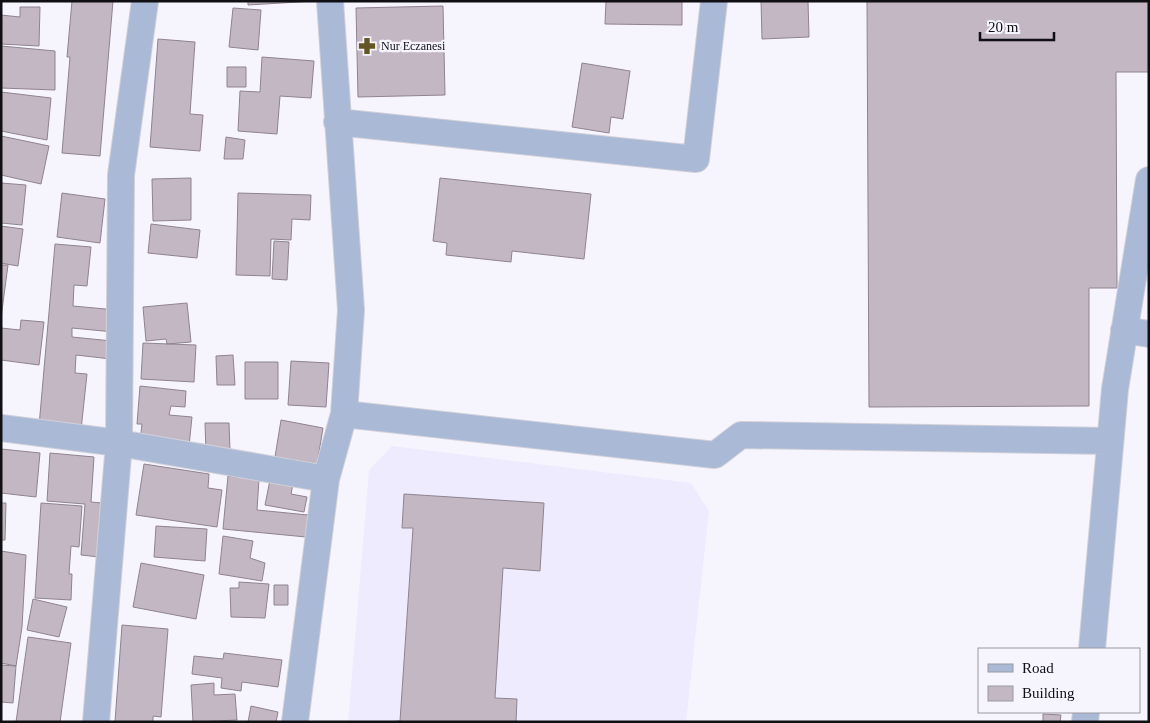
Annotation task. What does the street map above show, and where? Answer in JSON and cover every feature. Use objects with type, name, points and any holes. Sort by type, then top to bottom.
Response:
[{"type":"street","points":[[96,722],[119,443],[121,175],[145,1]]},
{"type":"street","points":[[295,722],[326,479],[344,414],[351,310],[330,1]]},
{"type":"street","points":[[337,122],[696,159],[714,1]]},
{"type":"street","points":[[1092,648],[1115,389],[1137,332],[1149,180]]},
{"type":"street","points":[[344,414],[715,455],[740,435],[1110,441]]},
{"type":"street","points":[[1,428],[119,443],[326,479]]},
{"type":"shaded area","points":[[392,446],[691,483],[709,511],[686,722],[348,722],[369,470]]},
{"type":"building","points":[[72,1],[113,1],[100,156],[62,153],[70,57],[67,57]]},
{"type":"building","points":[[248,1],[315,1],[248,5]]},
{"type":"building","points":[[606,1],[682,1],[682,25],[605,24]]},
{"type":"building","points":[[761,1],[808,1],[809,37],[762,39]]},
{"type":"building","points":[[867,1],[1149,1],[1149,72],[1116,72],[1117,288],[1089,288],[1089,406],[869,407]]},
{"type":"building","points":[[443,6],[445,95],[358,97],[356,8]]},
{"type":"building","points":[[20,7],[40,7],[39,46],[1,44],[1,15],[20,17]]},
{"type":"building","points":[[233,8],[261,10],[258,50],[229,47]]},
{"type":"building","points":[[158,39],[195,42],[190,114],[203,115],[200,151],[150,147]]},
{"type":"building","points":[[1,46],[55,51],[55,90],[1,88]]},
{"type":"building","points":[[262,57],[314,61],[311,98],[280,96],[277,134],[238,131],[240,91],[260,92]]},
{"type":"building","points":[[582,63],[630,71],[623,119],[611,117],[609,133],[572,127]]},
{"type":"building","points":[[227,67],[246,67],[246,87],[227,87]]},
{"type":"building","points":[[1,92],[51,98],[47,140],[1,131]]},
{"type":"building","points":[[1,136],[49,146],[41,184],[1,175]]},
{"type":"building","points":[[226,137],[245,140],[243,159],[224,159]]},
{"type":"building","points":[[191,178],[191,220],[153,221],[152,179]]},
{"type":"building","points":[[440,178],[591,194],[584,259],[512,251],[511,262],[446,255],[447,243],[433,241]]},
{"type":"building","points":[[1,183],[26,185],[22,225],[1,223]]},
{"type":"building","points":[[62,193],[105,199],[100,243],[57,237]]},
{"type":"building","points":[[238,193],[311,195],[310,220],[292,219],[291,240],[271,239],[270,276],[236,275]]},
{"type":"building","points":[[151,224],[200,230],[197,258],[148,253]]},
{"type":"building","points":[[1,226],[23,229],[18,266],[1,263]]},
{"type":"building","points":[[274,241],[289,242],[287,280],[272,279]]},
{"type":"building","points":[[55,244],[91,247],[87,286],[74,285],[73,306],[116,310],[114,332],[72,328],[72,337],[112,341],[111,359],[76,355],[75,373],[87,374],[81,430],[39,426]]},
{"type":"building","points":[[1,265],[8,265],[1,318]]},
{"type":"building","points":[[187,303],[191,342],[167,344],[166,339],[146,341],[143,307]]},
{"type":"building","points":[[21,320],[44,322],[39,365],[1,360],[1,328],[20,330]]},
{"type":"building","points":[[143,343],[196,345],[194,382],[141,379]]},
{"type":"building","points":[[233,355],[235,385],[217,385],[216,356]]},
{"type":"building","points":[[291,361],[329,363],[326,407],[288,405]]},
{"type":"building","points":[[245,362],[278,362],[278,399],[245,399]]},
{"type":"building","points":[[140,386],[186,391],[185,407],[171,406],[169,415],[192,417],[189,446],[140,441],[142,424],[137,424]]},
{"type":"building","points":[[281,420],[323,428],[317,464],[275,457]]},
{"type":"building","points":[[205,423],[229,423],[230,451],[206,452]]},
{"type":"building","points":[[1,449],[40,453],[36,497],[1,493]]},
{"type":"building","points":[[50,453],[94,457],[91,502],[113,504],[108,558],[81,555],[85,504],[47,501]]},
{"type":"building","points":[[144,464],[209,474],[208,488],[222,490],[217,527],[136,515]]},
{"type":"building","points":[[228,476],[259,479],[257,510],[308,515],[306,537],[223,529]]},
{"type":"building","points":[[270,480],[293,484],[291,494],[307,497],[304,512],[265,505]]},
{"type":"building","points":[[404,494],[544,503],[540,571],[503,568],[495,698],[517,699],[516,722],[385,722],[400,721],[413,528],[402,528]]},
{"type":"building","points":[[1,503],[6,503],[5,540],[1,540]]},
{"type":"building","points":[[41,503],[82,506],[79,547],[71,546],[69,574],[72,574],[71,600],[35,598]]},
{"type":"building","points":[[156,526],[207,529],[205,561],[154,557]]},
{"type":"building","points":[[223,536],[253,541],[250,558],[265,563],[262,581],[219,574]]},
{"type":"building","points":[[1,551],[26,555],[22,627],[16,666],[1,663]]},
{"type":"building","points":[[141,563],[204,575],[196,619],[133,607]]},
{"type":"building","points":[[239,582],[269,584],[265,618],[231,617],[230,588],[239,588]]},
{"type":"building","points":[[274,585],[288,585],[288,605],[274,605]]},
{"type":"building","points":[[33,599],[67,607],[59,637],[27,630]]},
{"type":"building","points":[[122,625],[168,629],[161,717],[153,716],[153,722],[115,722]]},
{"type":"building","points":[[28,637],[71,643],[60,722],[16,722]]},
{"type":"building","points":[[224,653],[282,660],[278,687],[242,682],[241,691],[221,688],[222,678],[192,674],[194,656],[223,659]]},
{"type":"building","points":[[1,665],[16,666],[13,703],[1,702]]},
{"type":"building","points":[[214,683],[214,695],[235,694],[237,720],[193,722],[191,685]]},
{"type":"building","points":[[251,706],[278,712],[276,722],[248,722]]},
{"type":"building","points":[[1043,714],[1061,715],[1060,722],[1043,722]]},
{"type":"place","name":"Nur Eczanesi","points":[[367,46]]}]
